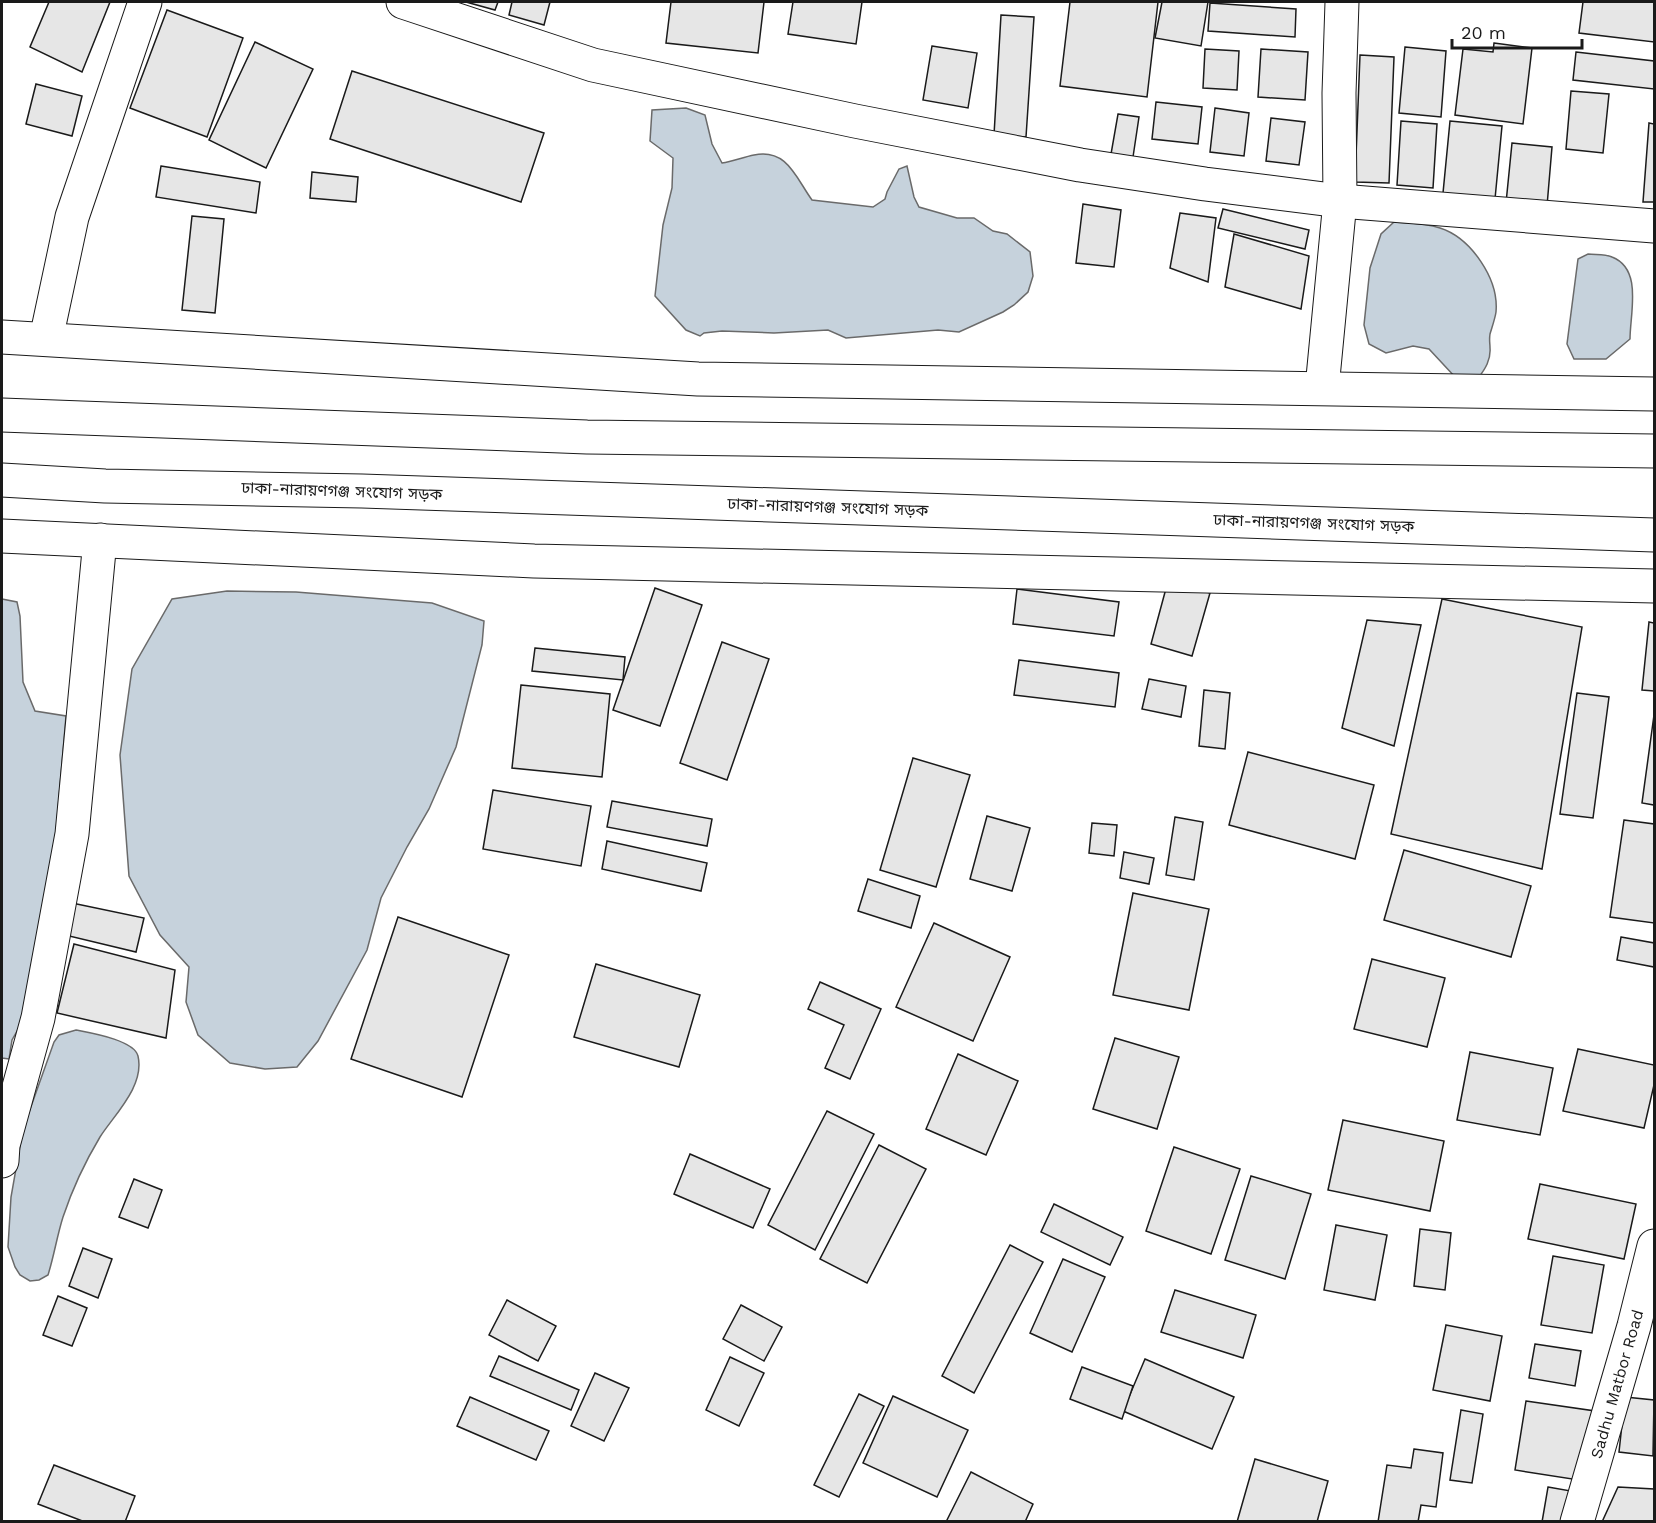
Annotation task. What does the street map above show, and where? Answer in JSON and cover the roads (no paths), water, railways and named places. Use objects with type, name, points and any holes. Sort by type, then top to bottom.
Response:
[{"type":"street","points":[[46,339],[72,217],[145,2]]},
{"type":"street","points":[[409,2],[593,65],[1080,165],[1340,201],[1654,226]]},
{"type":"street","points":[[1322,388],[1340,201],[1339,93],[1342,2]]},
{"type":"street","points":[[2,337],[698,378],[1654,394]]},
{"type":"street","points":[[2,416],[587,437],[1654,451]]},
{"type":"street","name":"ঢাকা-নারায়ণগঞ্জ সংযোগ সড়ক","points":[[2,480],[105,486],[362,491],[1654,535]]},
{"type":"street","points":[[2,536],[534,561],[1654,586]]},
{"type":"street","points":[[2,1161],[3,1145],[38,1018],[72,834],[100,540]]},
{"type":"street","name":"Sadhu Matbor Road","points":[[1577,1521],[1634,1326],[1654,1246]]}]
